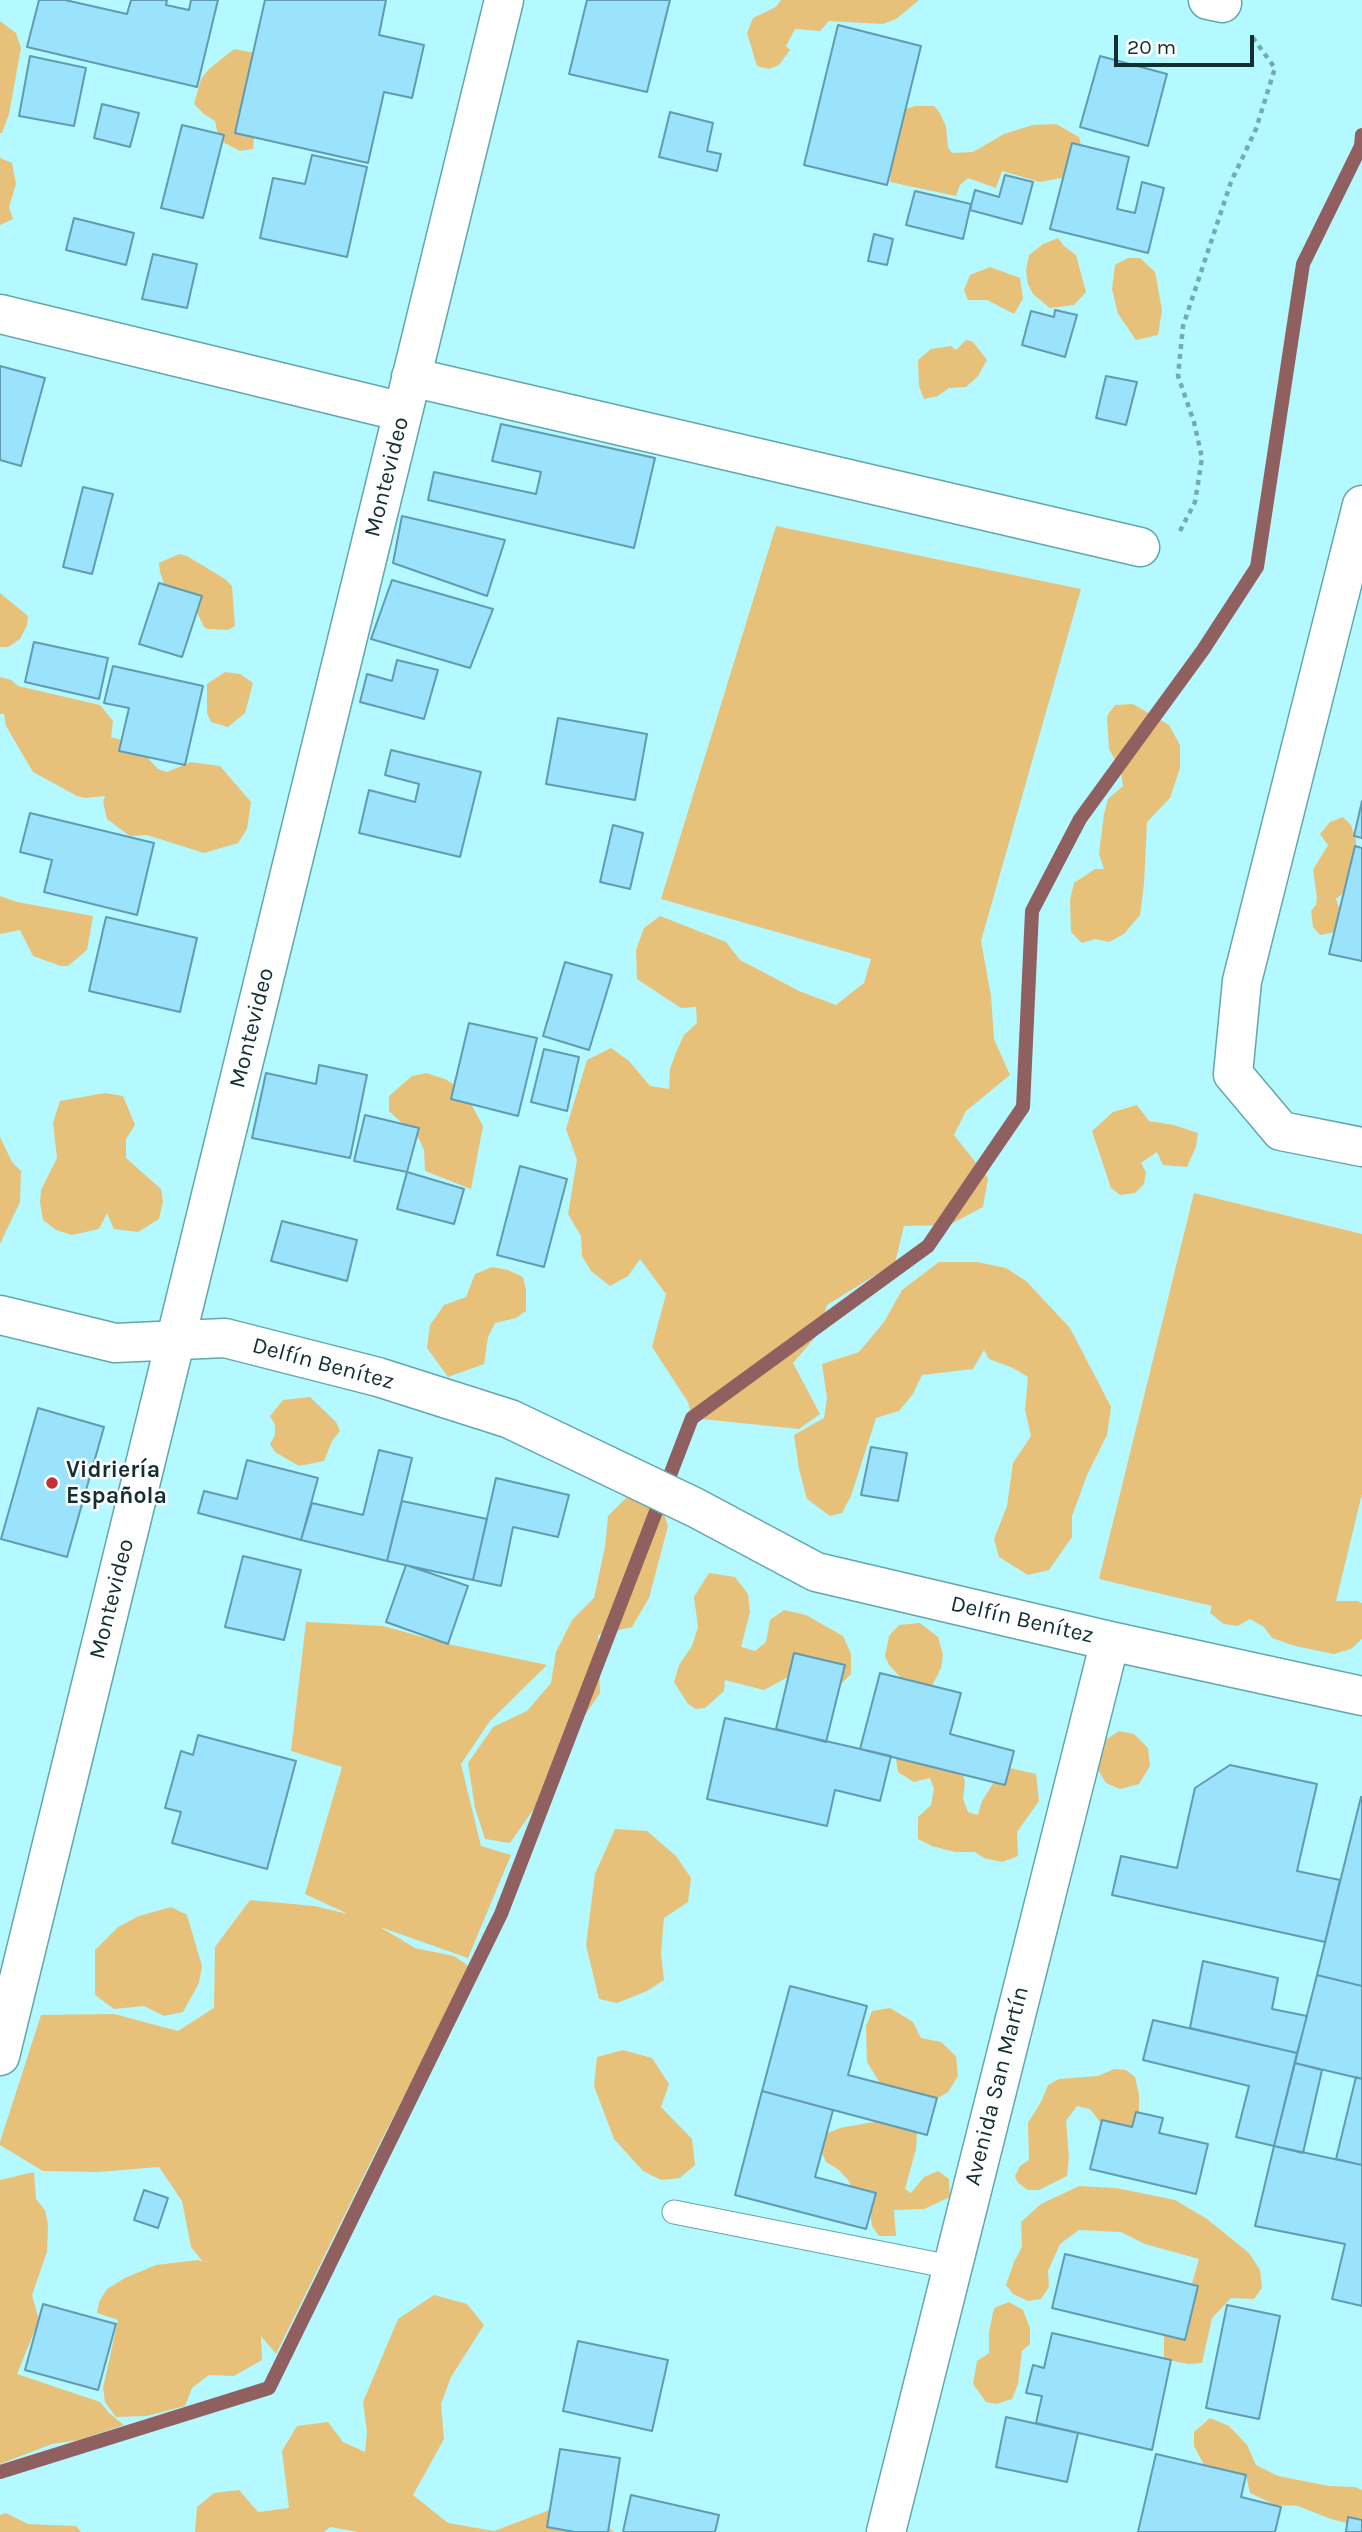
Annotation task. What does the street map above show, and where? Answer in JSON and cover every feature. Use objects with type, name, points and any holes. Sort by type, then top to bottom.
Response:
[{"type":"street","name":"Montevideo","points":[[0,2056],[504,0]]},
{"type":"street","points":[[0,314],[407,394],[1140,547]]},
{"type":"street","points":[[1362,505],[1242,981],[1233,1074],[1281,1131],[1362,1147]]},
{"type":"street","name":"Delfín Benítez","points":[[0,1315],[116,1343],[225,1338],[378,1377],[510,1419],[696,1508],[816,1572],[1110,1641],[1362,1696]]},
{"type":"street","name":"Avenida San Martín","points":[[886,2532],[1110,1641]]},
{"type":"lane","points":[[674,2212],[951,2267]]},
{"type":"path","points":[[1140,547],[1180,532],[1195,502],[1202,458],[1194,422],[1178,376],[1183,326],[1227,193],[1256,129],[1275,68],[1250,34],[1215,2]]},
{"type":"shaded area","points":[[781,0],[919,0],[896,19],[883,24],[829,21],[820,31],[795,29],[786,46],[790,50],[779,65],[769,69],[757,66],[747,33],[753,18],[776,7]]},
{"type":"shaded area","points":[[0,21],[16,33],[21,48],[9,114],[2,133],[0,133]]},
{"type":"shaded area","points":[[234,49],[261,54],[253,149],[240,151],[219,140],[215,121],[194,104],[201,79]]},
{"type":"shaded area","points":[[915,106],[934,106],[940,113],[946,127],[948,147],[952,153],[973,152],[1004,134],[1033,125],[1056,124],[1079,137],[1082,149],[1071,176],[1040,182],[1002,171],[996,188],[968,178],[960,185],[956,196],[890,182],[895,125],[902,110]]},
{"type":"shaded area","points":[[0,158],[12,163],[16,184],[9,207],[13,219],[0,225]]},
{"type":"shaded area","points":[[1058,238],[1076,255],[1086,292],[1074,305],[1050,308],[1033,294],[1026,271],[1029,255],[1043,244]]},
{"type":"shaded area","points":[[1128,258],[1140,258],[1155,272],[1162,310],[1158,335],[1136,340],[1118,314],[1112,289],[1115,265]]},
{"type":"shaded area","points":[[990,267],[1020,278],[1023,299],[1014,314],[987,300],[968,300],[964,290],[970,275]]},
{"type":"shaded area","points":[[966,340],[973,342],[987,360],[978,376],[966,387],[949,388],[938,396],[924,399],[919,386],[918,360],[931,349],[951,346],[956,350]]},
{"type":"shaded area","points":[[776,526],[1081,589],[981,941],[991,996],[994,1039],[1010,1075],[966,1111],[954,1135],[988,1178],[983,1207],[949,1225],[904,1226],[895,1263],[827,1305],[818,1334],[793,1363],[820,1414],[799,1429],[692,1418],[688,1402],[652,1347],[666,1294],[640,1259],[628,1276],[610,1286],[591,1271],[582,1256],[581,1236],[568,1214],[577,1160],[566,1129],[587,1060],[611,1048],[629,1061],[650,1086],[669,1089],[670,1069],[675,1055],[684,1035],[697,1023],[696,1007],[681,1008],[637,979],[636,950],[644,928],[660,916],[726,942],[740,960],[799,991],[836,1005],[864,983],[871,959],[661,899]]},
{"type":"shaded area","points":[[179,554],[187,556],[232,586],[235,626],[228,630],[208,629],[204,627],[194,606],[169,598],[159,563]]},
{"type":"shaded area","points":[[0,593],[28,616],[20,639],[8,647],[0,647]]},
{"type":"shaded area","points":[[225,672],[240,674],[253,683],[245,713],[228,727],[211,722],[207,713],[207,684]]},
{"type":"shaded area","points":[[0,677],[11,680],[18,686],[100,705],[113,721],[111,737],[135,744],[158,769],[167,772],[191,762],[220,766],[251,802],[247,829],[238,843],[204,853],[147,835],[130,836],[107,819],[103,802],[105,796],[77,796],[33,772],[6,726],[4,714],[0,714]]},
{"type":"shaded area","points":[[1133,704],[1169,725],[1180,745],[1180,768],[1170,798],[1147,822],[1140,915],[1124,934],[1109,942],[1095,939],[1082,943],[1071,932],[1070,900],[1074,883],[1095,869],[1104,869],[1099,854],[1104,814],[1108,799],[1123,786],[1121,771],[1109,749],[1107,716],[1115,705]]},
{"type":"shaded area","points":[[1343,817],[1351,825],[1356,841],[1357,860],[1350,887],[1336,899],[1340,910],[1337,932],[1320,935],[1313,927],[1311,911],[1316,905],[1317,897],[1313,870],[1328,845],[1320,834],[1330,822]]},
{"type":"shaded area","points":[[0,896],[17,902],[93,916],[87,950],[68,966],[33,956],[20,930],[0,934]]},
{"type":"shaded area","points":[[426,1073],[445,1079],[464,1091],[483,1126],[471,1189],[425,1171],[424,1150],[419,1139],[389,1111],[389,1096],[412,1076]]},
{"type":"shaded area","points":[[105,1093],[123,1096],[135,1125],[126,1139],[126,1158],[161,1189],[163,1201],[159,1219],[138,1232],[114,1229],[107,1213],[99,1229],[72,1235],[56,1230],[43,1220],[41,1190],[57,1158],[53,1123],[60,1101]]},
{"type":"shaded area","points":[[1137,1105],[1149,1121],[1198,1133],[1196,1147],[1187,1167],[1163,1165],[1157,1152],[1141,1163],[1146,1172],[1144,1184],[1135,1193],[1120,1195],[1111,1188],[1092,1131],[1113,1112]]},
{"type":"shaded area","points":[[0,1137],[12,1162],[21,1171],[20,1202],[0,1244]]},
{"type":"shaded area","points":[[1194,1193],[1362,1234],[1362,1494],[1336,1601],[1362,1603],[1362,1639],[1351,1649],[1334,1654],[1295,1646],[1272,1638],[1264,1627],[1250,1619],[1238,1626],[1224,1624],[1210,1613],[1212,1606],[1099,1579]]},
{"type":"shaded area","points":[[939,1262],[977,1262],[1006,1268],[1026,1281],[1070,1328],[1111,1407],[1107,1435],[1087,1475],[1072,1516],[1072,1537],[1049,1570],[1028,1575],[999,1557],[994,1539],[1007,1506],[1013,1463],[1031,1436],[1025,1410],[1028,1377],[989,1359],[984,1350],[973,1369],[922,1375],[913,1394],[899,1411],[876,1418],[851,1496],[842,1513],[830,1516],[807,1499],[794,1435],[824,1418],[827,1398],[822,1364],[859,1352],[884,1322],[902,1290]]},
{"type":"shaded area","points":[[492,1267],[523,1277],[526,1311],[516,1318],[495,1323],[488,1337],[484,1364],[448,1377],[427,1348],[430,1325],[444,1305],[466,1297],[475,1274]]},
{"type":"shaded area","points":[[310,1397],[336,1422],[340,1431],[332,1441],[324,1461],[299,1466],[275,1452],[270,1444],[275,1435],[275,1425],[270,1416],[283,1400]]},
{"type":"shaded area","points":[[628,1496],[660,1503],[668,1526],[649,1598],[632,1627],[598,1635],[600,1693],[579,1724],[536,1806],[510,1843],[485,1839],[475,1808],[468,1763],[493,1727],[527,1711],[551,1683],[556,1652],[572,1620],[594,1598],[605,1547],[608,1516]]},
{"type":"shaded area","points":[[709,1573],[735,1577],[748,1594],[750,1612],[741,1647],[755,1651],[766,1642],[770,1620],[784,1610],[806,1615],[843,1636],[851,1654],[851,1674],[839,1686],[805,1687],[788,1677],[764,1690],[725,1680],[724,1691],[705,1708],[696,1709],[688,1704],[674,1682],[679,1665],[692,1646],[698,1627],[694,1597]]},
{"type":"shaded area","points":[[306,1622],[383,1626],[448,1644],[547,1665],[490,1721],[461,1764],[481,1846],[511,1855],[468,1958],[380,1927],[415,1948],[454,1956],[470,1967],[276,2354],[261,2336],[262,2360],[234,2376],[209,2375],[192,2388],[185,2406],[147,2416],[116,2417],[105,2402],[103,2388],[118,2320],[97,2313],[99,2302],[107,2289],[156,2265],[198,2260],[203,2262],[191,2247],[182,2201],[159,2167],[98,2172],[43,2171],[0,2145],[0,2142],[41,2015],[114,2014],[178,2031],[214,2008],[215,1947],[250,1900],[314,1906],[348,1914],[305,1894],[342,1767],[291,1751]]},
{"type":"shaded area","points":[[920,1623],[938,1637],[943,1655],[941,1668],[932,1686],[905,1682],[889,1665],[885,1656],[889,1636],[899,1625]]},
{"type":"shaded area","points":[[1119,1731],[1134,1734],[1148,1748],[1150,1766],[1139,1784],[1120,1789],[1106,1783],[1098,1770],[1097,1761],[1102,1742]]},
{"type":"shaded area","points":[[894,1747],[960,1763],[965,1782],[963,1799],[968,1812],[978,1815],[982,1801],[996,1779],[1010,1768],[1036,1774],[1039,1801],[1017,1832],[1018,1856],[1002,1862],[984,1858],[975,1852],[955,1852],[932,1846],[918,1839],[918,1817],[931,1805],[934,1789],[930,1778],[914,1782],[898,1772]]},
{"type":"shaded area","points":[[615,1829],[647,1831],[676,1856],[691,1878],[688,1902],[664,1918],[661,1953],[664,1980],[647,1991],[617,2003],[599,1999],[586,1945],[595,1874]]},
{"type":"shaded area","points":[[171,1907],[187,1915],[202,1966],[199,1983],[183,2012],[164,2016],[144,2006],[114,2009],[95,1995],[95,1950],[118,1927],[139,1916]]},
{"type":"shaded area","points":[[890,2008],[913,2022],[921,2038],[941,2042],[956,2056],[958,2076],[948,2092],[928,2104],[880,2083],[867,2062],[866,2026],[872,2011]]},
{"type":"shaded area","points":[[623,2050],[652,2058],[669,2084],[661,2107],[692,2139],[695,2165],[680,2178],[661,2180],[643,2171],[614,2139],[594,2086],[597,2057]]},
{"type":"shaded area","points":[[1114,2069],[1126,2070],[1135,2077],[1139,2095],[1139,2120],[1125,2134],[1106,2130],[1090,2109],[1077,2106],[1066,2121],[1069,2157],[1067,2176],[1039,2190],[1028,2190],[1018,2183],[1015,2176],[1020,2166],[1029,2160],[1028,2123],[1048,2085],[1059,2079],[1098,2076]]},
{"type":"shaded area","points":[[891,2119],[917,2130],[916,2149],[905,2189],[911,2193],[924,2177],[938,2171],[949,2179],[950,2197],[924,2209],[894,2210],[896,2236],[879,2236],[872,2226],[870,2212],[858,2200],[848,2180],[826,2162],[819,2146],[825,2134],[840,2128]]},
{"type":"shaded area","points":[[34,2172],[36,2199],[45,2210],[48,2224],[47,2252],[32,2295],[39,2320],[17,2374],[100,2402],[124,2425],[79,2440],[52,2444],[0,2464],[0,2180]]},
{"type":"shaded area","points":[[1079,2186],[1116,2188],[1175,2200],[1207,2219],[1249,2253],[1260,2270],[1262,2288],[1254,2299],[1231,2298],[1212,2318],[1202,2363],[1188,2364],[1164,2359],[1164,2329],[1191,2287],[1199,2259],[1145,2244],[1121,2232],[1079,2230],[1060,2244],[1048,2271],[1049,2287],[1041,2299],[1028,2301],[1013,2294],[1006,2285],[1022,2247],[1021,2222],[1041,2204]]},
{"type":"shaded area","points":[[434,2295],[467,2304],[484,2325],[451,2377],[441,2404],[444,2439],[413,2495],[448,2523],[494,2531],[560,2506],[589,2509],[614,2532],[359,2532],[330,2527],[324,2532],[195,2532],[197,2507],[214,2493],[239,2490],[258,2512],[289,2508],[282,2451],[297,2426],[328,2422],[343,2442],[365,2452],[367,2432],[363,2402],[398,2319]]},
{"type":"shaded area","points":[[1009,2302],[1023,2310],[1030,2328],[1030,2344],[1022,2351],[1018,2384],[1012,2399],[996,2404],[986,2402],[973,2384],[977,2361],[989,2353],[989,2332],[994,2308]]},
{"type":"shaded area","points":[[1210,2418],[1229,2426],[1247,2445],[1256,2465],[1278,2476],[1362,2490],[1362,2527],[1298,2506],[1275,2505],[1250,2493],[1246,2475],[1204,2465],[1194,2446],[1194,2432]]},
{"type":"shaded area","points":[[6,2513],[28,2524],[76,2526],[81,2532],[0,2532],[0,2515]]},
{"type":"building","points":[[39,0],[65,0],[127,14],[131,0],[167,0],[166,5],[189,10],[191,0],[218,0],[197,87],[27,47]]},
{"type":"building","points":[[265,0],[386,0],[379,35],[424,45],[412,98],[384,92],[368,163],[235,133]]},
{"type":"building","points":[[587,0],[670,0],[647,92],[569,74]]},
{"type":"building","points":[[838,25],[921,46],[887,185],[804,165]]},
{"type":"building","points":[[30,56],[86,68],[74,126],[19,116]]},
{"type":"building","points":[[1100,56],[1167,74],[1148,146],[1080,127]]},
{"type":"building","points":[[102,104],[139,113],[130,147],[94,138]]},
{"type":"building","points":[[670,112],[713,123],[707,151],[721,154],[717,171],[659,157]]},
{"type":"building","points":[[182,125],[224,135],[203,218],[161,208]]},
{"type":"building","points":[[1072,143],[1129,157],[1117,209],[1135,213],[1142,182],[1164,188],[1148,253],[1050,229]]},
{"type":"building","points":[[312,155],[367,167],[347,257],[260,238],[273,178],[305,184]]},
{"type":"building","points":[[1005,175],[1033,182],[1022,224],[970,210],[975,190],[999,197]]},
{"type":"building","points":[[915,191],[971,204],[963,239],[906,225]]},
{"type":"building","points":[[74,218],[134,233],[126,265],[66,250]]},
{"type":"building","points":[[874,234],[893,239],[887,265],[868,261]]},
{"type":"building","points":[[153,254],[197,264],[187,308],[142,299]]},
{"type":"building","points":[[1055,310],[1077,315],[1065,357],[1022,345],[1031,311],[1054,317]]},
{"type":"building","points":[[0,366],[45,378],[21,466],[0,460]]},
{"type":"building","points":[[1106,376],[1137,382],[1126,425],[1096,418]]},
{"type":"building","points":[[501,424],[655,458],[634,548],[428,500],[434,472],[536,494],[541,472],[492,461]]},
{"type":"building","points":[[83,487],[113,494],[92,574],[63,567]]},
{"type":"building","points":[[402,516],[505,540],[487,596],[393,563]]},
{"type":"building","points":[[392,580],[493,609],[470,668],[371,639]]},
{"type":"building","points":[[159,583],[202,596],[182,657],[139,644]]},
{"type":"building","points":[[34,642],[108,658],[99,699],[25,682]]},
{"type":"building","points":[[397,660],[438,670],[424,719],[360,702],[367,674],[392,681]]},
{"type":"building","points":[[113,666],[203,686],[185,765],[119,751],[129,708],[104,703]]},
{"type":"building","points":[[558,718],[647,734],[635,800],[546,784]]},
{"type":"building","points":[[391,750],[481,772],[460,857],[359,833],[369,790],[415,802],[419,784],[385,775]]},
{"type":"building","points":[[1362,801],[1362,838],[1354,836]]},
{"type":"building","points":[[30,813],[154,843],[137,915],[44,892],[52,860],[20,852]]},
{"type":"building","points":[[613,825],[643,833],[630,889],[600,882]]},
{"type":"building","points":[[1355,846],[1362,848],[1362,961],[1329,954]]},
{"type":"building","points":[[106,917],[197,938],[180,1012],[89,991]]},
{"type":"building","points":[[565,962],[612,975],[589,1050],[543,1036]]},
{"type":"building","points":[[469,1023],[537,1038],[518,1116],[451,1099]]},
{"type":"building","points":[[544,1049],[579,1057],[567,1111],[531,1102]]},
{"type":"building","points":[[319,1065],[367,1075],[350,1158],[252,1138],[266,1073],[316,1084]]},
{"type":"building","points":[[365,1115],[419,1128],[407,1172],[354,1161]]},
{"type":"building","points":[[520,1166],[567,1179],[544,1267],[497,1255]]},
{"type":"building","points":[[407,1172],[464,1189],[454,1224],[397,1209]]},
{"type":"building","points":[[282,1221],[357,1240],[347,1281],[271,1261]]},
{"type":"building","name":"Vidriería Española","points":[[38,1408],[104,1427],[67,1557],[1,1539]]},
{"type":"building","points":[[871,1447],[907,1453],[898,1501],[861,1495]]},
{"type":"building","points":[[379,1450],[412,1458],[387,1561],[301,1540],[312,1503],[363,1515]]},
{"type":"building","points":[[247,1460],[318,1478],[301,1540],[198,1513],[204,1491],[237,1499]]},
{"type":"building","points":[[496,1478],[569,1495],[558,1537],[513,1527],[501,1586],[473,1580]]},
{"type":"building","points":[[402,1501],[487,1519],[473,1580],[387,1561]]},
{"type":"building","points":[[243,1556],[301,1570],[284,1640],[225,1627]]},
{"type":"building","points":[[406,1565],[468,1586],[448,1644],[386,1622]]},
{"type":"building","points":[[794,1653],[845,1665],[826,1742],[776,1729]]},
{"type":"building","points":[[880,1673],[961,1693],[950,1734],[1014,1751],[1005,1785],[860,1749]]},
{"type":"building","points":[[725,1718],[891,1756],[880,1801],[835,1790],[827,1826],[707,1799]]},
{"type":"building","points":[[198,1735],[296,1761],[267,1869],[172,1843],[181,1812],[165,1808],[181,1751],[193,1755]]},
{"type":"building","points":[[1230,1765],[1317,1784],[1297,1871],[1340,1880],[1325,1942],[1112,1895],[1121,1856],[1177,1868],[1195,1788]]},
{"type":"building","points":[[1362,1797],[1362,1986],[1317,1975]]},
{"type":"building","points":[[1203,1961],[1278,1978],[1272,2009],[1307,2016],[1297,2053],[1190,2028]]},
{"type":"building","points":[[1317,1975],[1362,1986],[1362,2079],[1295,2063]]},
{"type":"building","points":[[790,1986],[867,2006],[848,2075],[937,2098],[927,2135],[762,2091]]},
{"type":"building","points":[[1153,2020],[1297,2053],[1274,2146],[1236,2137],[1249,2086],[1143,2060]]},
{"type":"building","points":[[1295,2063],[1322,2070],[1303,2153],[1274,2146]]},
{"type":"building","points":[[1356,2077],[1362,2079],[1362,2165],[1336,2159]]},
{"type":"building","points":[[762,2091],[833,2110],[815,2177],[876,2193],[866,2229],[735,2195]]},
{"type":"building","points":[[1136,2112],[1163,2118],[1159,2133],[1208,2144],[1196,2194],[1090,2169],[1102,2120],[1132,2127]]},
{"type":"building","points":[[1274,2146],[1362,2165],[1362,2306],[1332,2299],[1345,2244],[1255,2226]]},
{"type":"building","points":[[144,2190],[168,2198],[158,2228],[134,2220]]},
{"type":"building","points":[[1065,2254],[1198,2286],[1185,2340],[1052,2308]]},
{"type":"building","points":[[43,2304],[116,2324],[98,2390],[25,2370]]},
{"type":"building","points":[[1227,2305],[1280,2316],[1259,2419],[1206,2408]]},
{"type":"building","points":[[1052,2333],[1171,2360],[1152,2450],[1036,2423],[1042,2396],[1026,2393],[1033,2365],[1044,2368]]},
{"type":"building","points":[[578,2341],[668,2360],[652,2431],[563,2411]]},
{"type":"building","points":[[1006,2417],[1078,2433],[1067,2482],[996,2467]]},
{"type":"building","points":[[560,2449],[620,2458],[608,2532],[575,2532],[547,2527]]},
{"type":"building","points":[[1156,2454],[1246,2475],[1241,2497],[1281,2507],[1275,2532],[1138,2532]]},
{"type":"building","points":[[631,2495],[719,2515],[715,2532],[623,2532]]},
{"type":"building","points":[[1348,2517],[1362,2520],[1362,2532],[1346,2532]]},
{"type":"waterway","points":[[0,2472],[269,2388],[501,1914],[692,1418],[928,1246],[1023,1107],[1032,911],[1080,819],[1203,650],[1257,567],[1303,264],[1361,146],[1362,135]]},
{"type":"place","name":"Vidriería Española","points":[[52,1483]]}]
